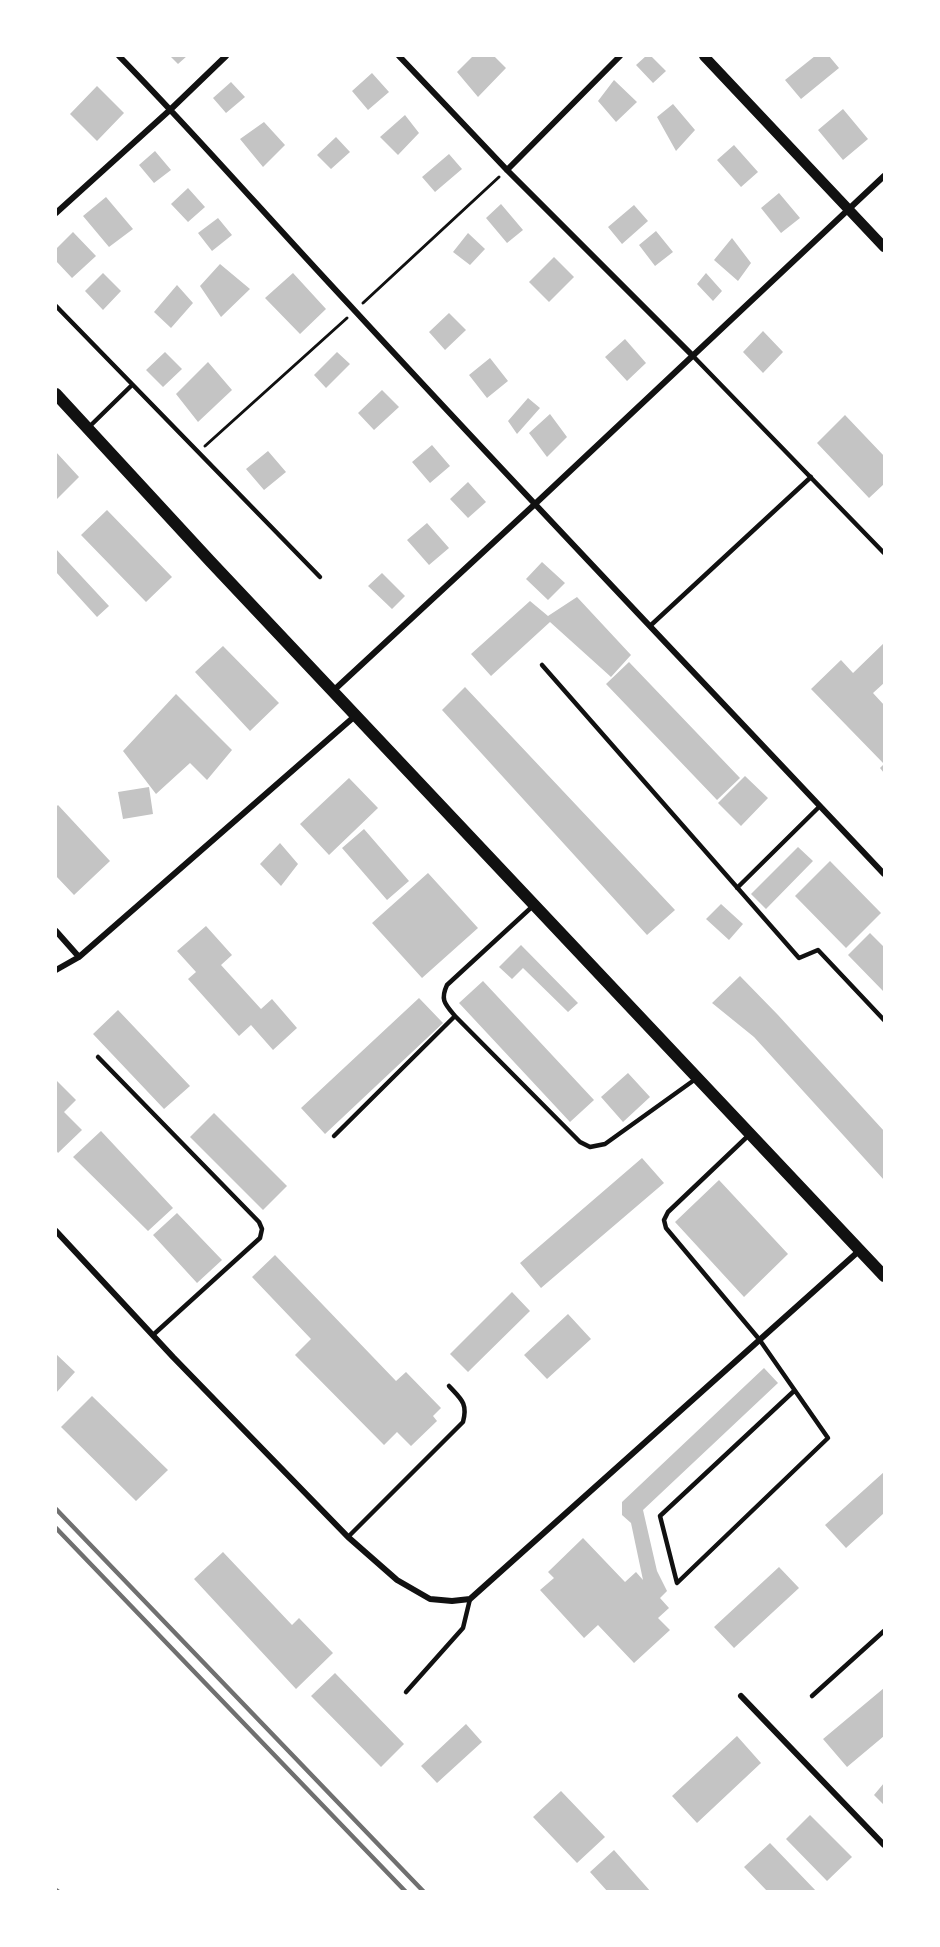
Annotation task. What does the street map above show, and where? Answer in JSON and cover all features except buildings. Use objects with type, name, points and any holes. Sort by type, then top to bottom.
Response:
[{"type":"main road","points":[[56,394],[332,692],[885,1276]]},
{"type":"street","points":[[119,56],[171,109],[535,504],[885,874]]},
{"type":"street","points":[[56,213],[226,56]]},
{"type":"street","points":[[399,56],[507,170],[693,356]]},
{"type":"street","points":[[507,170],[620,56]]},
{"type":"street","points":[[704,56],[885,247]]},
{"type":"street","points":[[332,692],[885,176]]},
{"type":"street","points":[[56,970],[79,957],[355,716]]},
{"type":"street","points":[[56,931],[79,957]]},
{"type":"street","points":[[56,1230],[153,1335],[348,1537],[397,1580],[430,1599],[452,1602],[470,1599],[860,1250]]},
{"type":"street","points":[[741,1696],[885,1845]]},
{"type":"lane","points":[[56,306],[320,577]]},
{"type":"lane","points":[[693,356],[885,553]]},
{"type":"lane","points":[[88,428],[132,385]]},
{"type":"lane","points":[[650,626],[811,477]]},
{"type":"lane","points":[[542,665],[799,958],[818,950],[885,1020]]},
{"type":"lane","points":[[737,888],[820,806]]},
{"type":"lane","points":[[534,905],[447,985],[442,995],[445,1005],[455,1016],[580,1142],[590,1147],[605,1144],[697,1078]]},
{"type":"lane","points":[[334,1136],[455,1016]]},
{"type":"lane","points":[[98,1057],[259,1222],[262,1229],[260,1238],[153,1335]]},
{"type":"lane","points":[[750,1134],[668,1212],[664,1220],[666,1228],[759,1339],[828,1438],[677,1583],[660,1516],[794,1391]]},
{"type":"lane","points":[[348,1537],[463,1422],[466,1412],[464,1402],[449,1386]]},
{"type":"lane","points":[[406,1692],[463,1628],[470,1599]]},
{"type":"lane","points":[[813,1696],[885,1631]]},
{"type":"railway","points":[[56,1509],[424,1892]]},
{"type":"railway","points":[[56,1528],[406,1892]]}]
